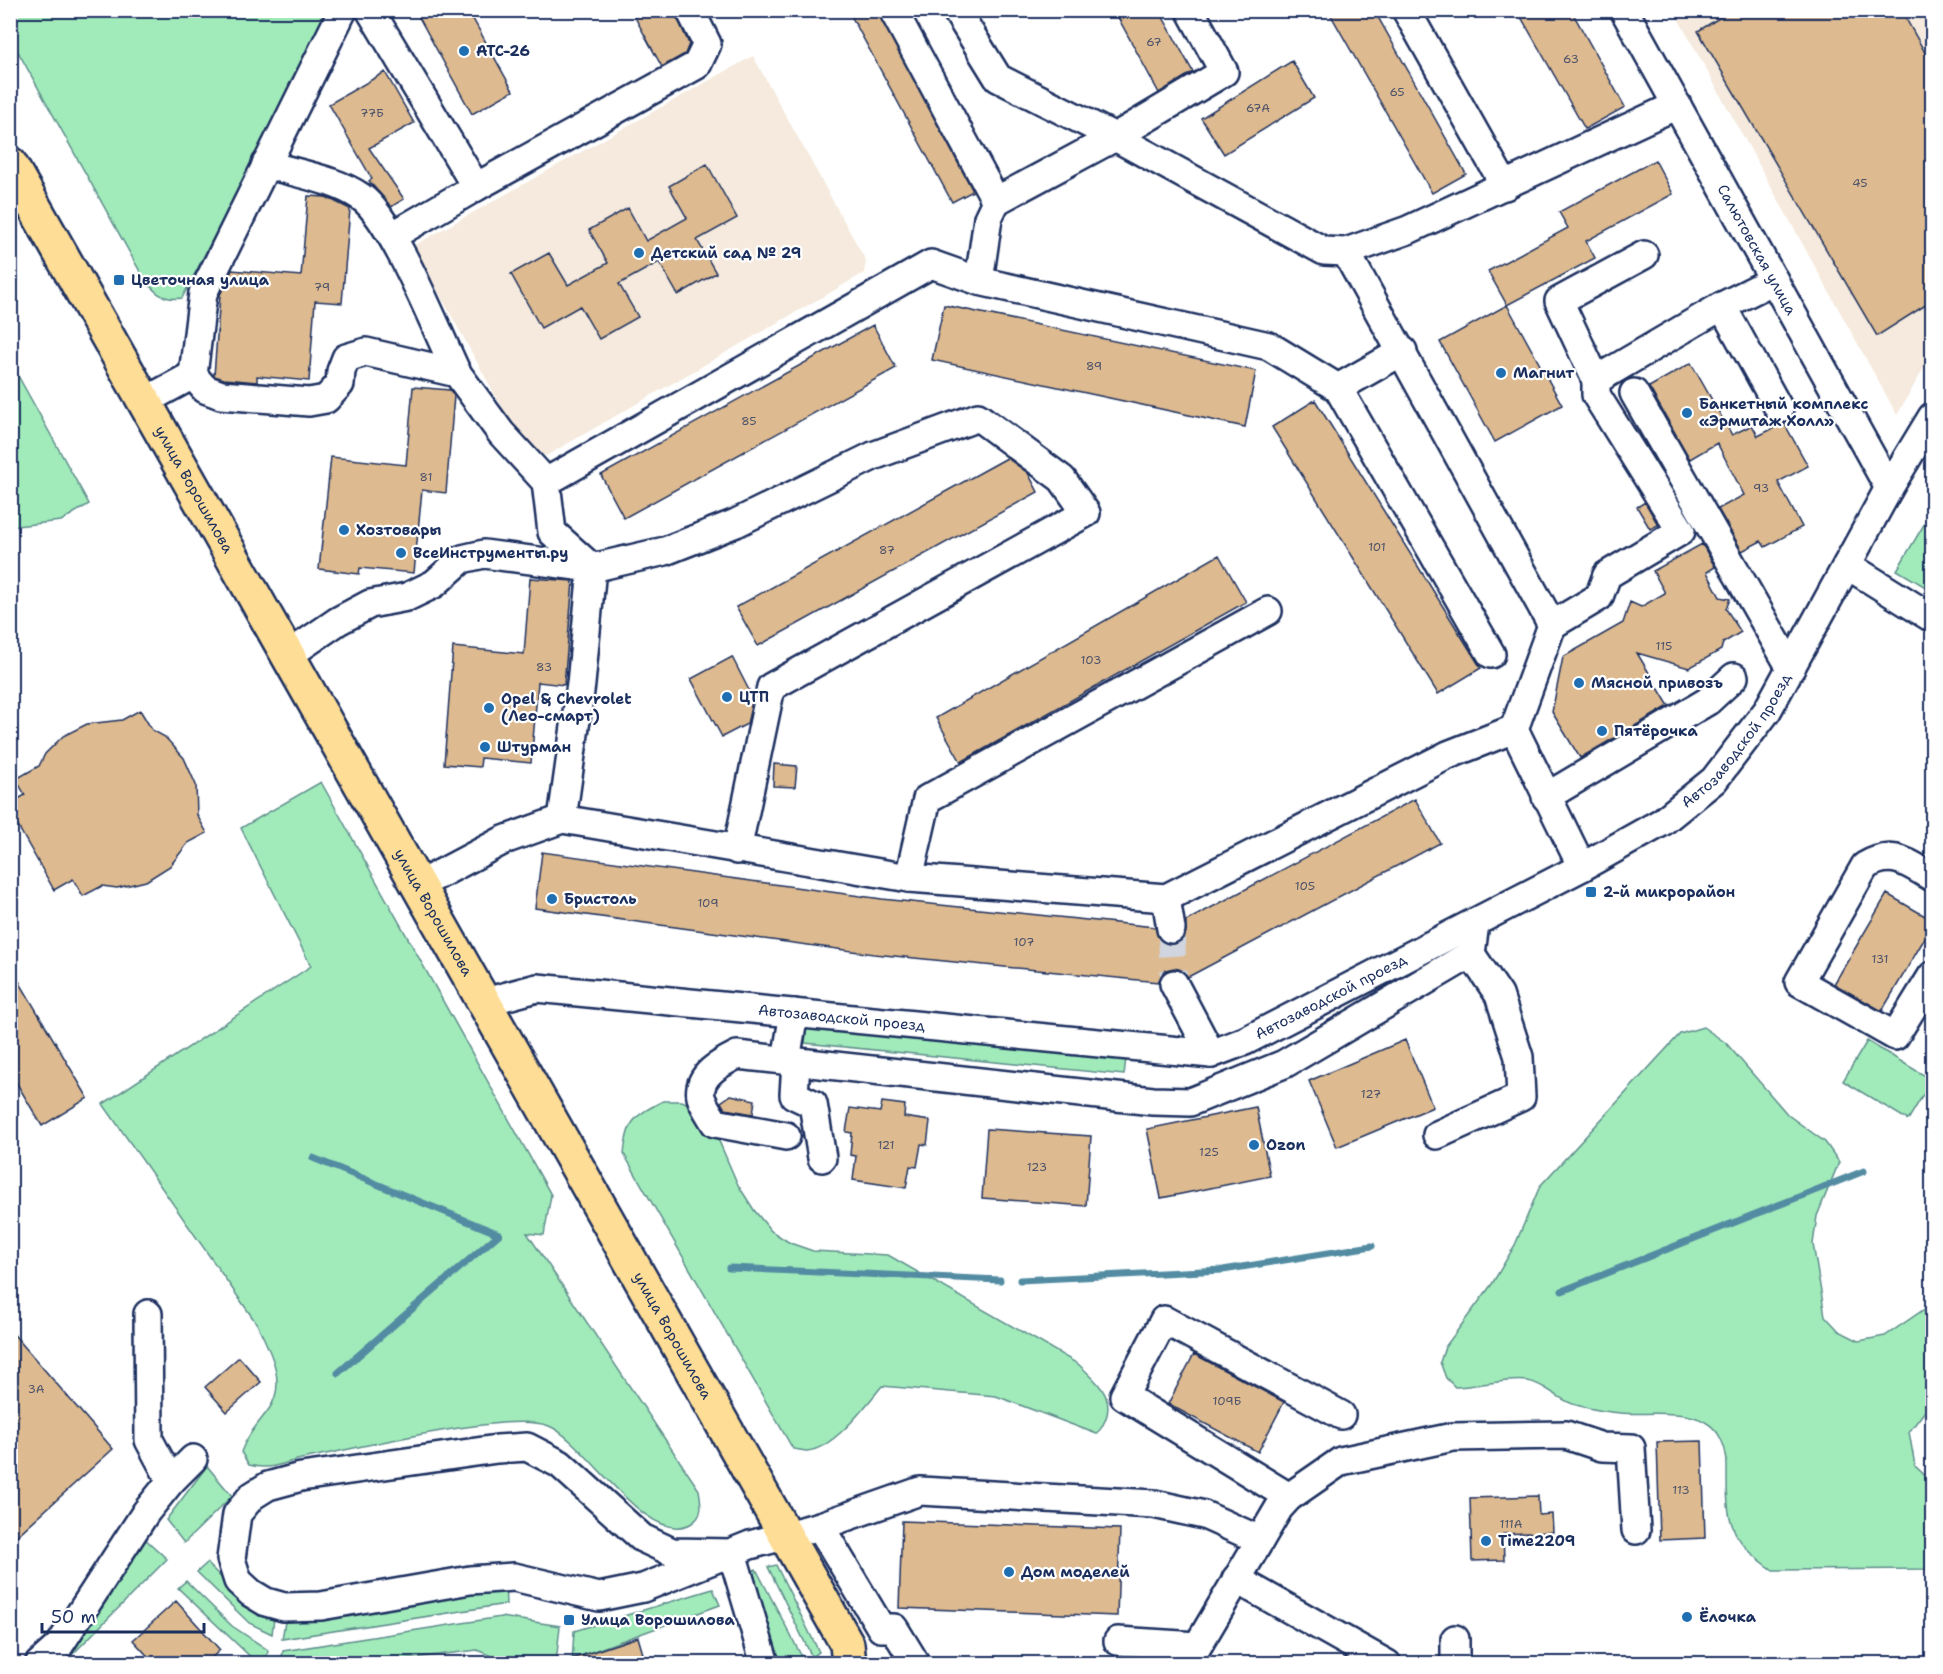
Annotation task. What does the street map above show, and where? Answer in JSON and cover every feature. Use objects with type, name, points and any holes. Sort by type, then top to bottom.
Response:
[{"type":"main road","name":"улица Ворошилова","points":[[10,164],[787,1535],[853,1657]]},
{"type":"street","points":[[192,375],[203,294],[343,10]]},
{"type":"street","points":[[370,10],[476,187]]},
{"type":"street","points":[[392,236],[698,65],[707,44],[690,10]]},
{"type":"street","points":[[893,10],[996,201]]},
{"type":"street","points":[[956,10],[998,78],[1115,137],[1324,251],[1346,252],[1408,230],[1677,105]]},
{"type":"street","points":[[979,281],[988,218],[996,201],[1115,137],[1224,72],[1190,10]]},
{"type":"street","points":[[1406,10],[1506,186]]},
{"type":"street","name":"Салютовская улица","points":[[1624,10],[1889,488]]},
{"type":"street","points":[[266,164],[346,188],[364,199],[392,236],[457,373],[501,433],[546,482],[552,532],[592,568]]},
{"type":"street","points":[[1346,252],[1403,351],[1552,625]]},
{"type":"street","points":[[1582,867],[1514,729],[1552,625],[1599,597],[1607,574],[1681,531],[1596,395],[1596,380],[1559,301],[1644,255]]},
{"type":"street","points":[[546,482],[931,264],[979,281],[1269,346],[1338,388],[1491,654]]},
{"type":"street","points":[[1596,380],[1722,306],[1774,280]]},
{"type":"street","points":[[1722,306],[1779,409]]},
{"type":"street","points":[[1338,388],[1403,351]]},
{"type":"street","points":[[192,375],[205,389],[221,395],[309,402],[326,399],[340,384],[341,371],[346,358],[366,352],[457,373]]},
{"type":"street","points":[[145,401],[192,375]]},
{"type":"street","points":[[1635,393],[1791,668]]},
{"type":"street","points":[[287,656],[338,621],[370,604],[407,597],[434,584],[462,559],[484,554],[592,568],[665,551],[736,523],[873,456],[978,417],[1062,479],[1086,513],[771,687],[737,850]]},
{"type":"street","name":"Автозаводской проезд","points":[[485,1002],[537,988],[1211,1054],[1245,1041],[1582,867],[1662,822],[1714,780],[1767,711],[1889,488],[1932,417]]},
{"type":"street","points":[[1847,565],[1932,618]]},
{"type":"street","points":[[562,819],[581,684],[592,568]]},
{"type":"street","points":[[909,878],[927,799],[1268,611]]},
{"type":"street","points":[[1546,797],[1708,701],[1734,677]]},
{"type":"street","points":[[419,885],[504,840],[562,819],[909,878],[1166,898],[1448,755],[1514,729]]},
{"type":"street","points":[[1932,877],[1899,858],[1880,856],[1865,866],[1799,982],[1895,1036],[1932,976]]},
{"type":"street","points":[[1166,898],[1171,929]]},
{"type":"street","points":[[1437,1135],[1521,1096],[1519,1057],[1499,995],[1471,954],[1475,923]]},
{"type":"street","points":[[786,1136],[716,1123],[701,1096],[704,1078],[721,1063],[737,1055],[1153,1101],[1190,1101],[1284,1064],[1471,954]]},
{"type":"street","points":[[1174,984],[1211,1054]]},
{"type":"street","points":[[794,1012],[791,1061],[794,1095],[813,1104],[822,1158]]},
{"type":"street","points":[[148,1314],[149,1440],[171,1481]]},
{"type":"street","points":[[1289,1497],[1124,1395],[1164,1320],[1341,1415]]},
{"type":"street","points":[[1118,1641],[1192,1655],[1279,1508],[1289,1497],[1341,1461],[1453,1437],[1566,1435],[1602,1447],[1631,1448],[1636,1530]]},
{"type":"street","points":[[732,1552],[672,1552],[642,1538],[560,1464],[527,1447],[497,1449],[268,1485],[252,1496],[237,1514],[231,1559],[238,1581],[251,1593],[266,1602],[284,1607],[321,1606],[470,1580],[513,1577],[599,1597],[642,1588],[732,1552],[820,1526],[920,1491],[1154,1504],[1204,1515],[1260,1540]]},
{"type":"street","points":[[39,1664],[58,1646],[146,1512],[171,1481],[194,1459]]},
{"type":"street","points":[[820,1526],[881,1628],[894,1628],[916,1664]]},
{"type":"street","points":[[732,1552],[765,1664]]},
{"type":"street","points":[[1236,1579],[1387,1664]]},
{"type":"shaded area","points":[[1674,11],[1932,11],[1932,354],[1897,415]]},
{"type":"shaded area","name":"Детский сад № 29","points":[[753,56],[866,261],[864,273],[546,456],[525,449],[413,246]]},
{"type":"green space","points":[[10,11],[333,11],[182,298],[168,298],[158,294],[142,275],[11,39]]},
{"type":"green space","points":[[11,363],[89,504],[61,521],[16,526],[11,532]]},
{"type":"green space","points":[[1932,511],[1932,591],[1897,570]]},
{"type":"green space","points":[[321,782],[551,1195],[544,1235],[527,1233],[699,1490],[700,1512],[692,1523],[674,1527],[656,1521],[637,1508],[564,1436],[549,1426],[530,1422],[502,1423],[431,1433],[265,1467],[249,1465],[241,1452],[274,1399],[277,1377],[271,1355],[257,1324],[103,1104],[311,966],[241,828]]},
{"type":"green space","points":[[807,1026],[1126,1058],[1124,1075],[805,1043]]},
{"type":"green space","points":[[1703,1027],[1726,1043],[1788,1115],[1825,1142],[1839,1162],[1817,1216],[1813,1244],[1825,1316],[1839,1331],[1859,1341],[1885,1336],[1932,1304],[1932,1402],[1909,1432],[1915,1466],[1932,1482],[1932,1569],[1773,1570],[1749,1551],[1735,1532],[1727,1496],[1725,1449],[1713,1428],[1703,1421],[1677,1414],[1621,1413],[1587,1408],[1570,1403],[1541,1385],[1528,1381],[1455,1387],[1446,1378],[1440,1362],[1445,1347],[1492,1284],[1515,1245],[1540,1186],[1680,1034]]},
{"type":"green space","points":[[1867,1041],[1932,1080],[1908,1120],[1843,1081]]},
{"type":"green space","points":[[663,1101],[682,1101],[699,1109],[712,1125],[738,1185],[771,1231],[790,1243],[813,1251],[888,1255],[1078,1364],[1101,1388],[1108,1404],[1108,1413],[1097,1434],[996,1396],[882,1386],[849,1425],[828,1443],[807,1451],[793,1449],[624,1154],[627,1134],[634,1121],[645,1111]]},
{"type":"green space","points":[[207,1466],[232,1496],[184,1543],[166,1520]]},
{"type":"green space","points":[[142,1536],[167,1559],[64,1663],[55,1664]]},
{"type":"green space","points":[[207,1563],[259,1616],[274,1618],[272,1634],[249,1623],[197,1572]]},
{"type":"green space","points":[[776,1565],[819,1652],[812,1657],[768,1567]]},
{"type":"green space","points":[[756,1569],[803,1659],[802,1663],[778,1663],[750,1594],[749,1573]]},
{"type":"green space","points":[[186,1581],[232,1626],[268,1650],[266,1663],[257,1663],[178,1588]]},
{"type":"green space","points":[[505,1583],[506,1604],[282,1639],[286,1616]]},
{"type":"green space","points":[[713,1589],[720,1605],[585,1654],[585,1663],[572,1664],[574,1631]]},
{"type":"green space","points":[[501,1617],[560,1626],[556,1663],[508,1663],[477,1650],[375,1663],[281,1663],[283,1651]]},
{"type":"building","name":"АТС-26","points":[[415,10],[468,10],[513,91],[472,114]]},
{"type":"building","points":[[631,10],[674,10],[689,44],[685,54],[662,67]]},
{"type":"building","points":[[848,10],[877,10],[973,191],[952,202]]},
{"type":"building","points":[[1114,10],[1159,10],[1193,72],[1159,93]]},
{"type":"building","points":[[1328,10],[1374,10],[1466,174],[1432,193]]},
{"type":"building","points":[[1517,10],[1571,10],[1625,107],[1585,129]]},
{"type":"building","points":[[1732,10],[1901,10],[1932,65],[1932,301],[1877,336],[1698,31]]},
{"type":"building","points":[[1292,61],[1314,98],[1224,154],[1201,118]]},
{"type":"building","points":[[385,72],[414,123],[369,148],[404,199],[391,207],[369,181],[372,179],[329,104]]},
{"type":"building","points":[[1655,160],[1673,194],[1586,241],[1595,258],[1507,305],[1488,271],[1568,228],[1559,212]]},
{"type":"building","points":[[707,164],[737,218],[697,240],[716,273],[678,295],[659,262],[619,284],[638,317],[599,339],[580,306],[541,328],[511,274],[549,253],[568,285],[608,263],[589,230],[628,208],[646,241],[687,218],[669,186]]},
{"type":"building","points":[[308,196],[326,197],[350,209],[342,303],[315,301],[309,381],[257,376],[257,382],[214,376],[220,295],[232,270],[301,276]]},
{"type":"building","points":[[944,305],[1256,371],[1245,427],[932,360]]},
{"type":"building","name":"Магнит","points":[[1507,305],[1562,405],[1495,442],[1440,342]]},
{"type":"building","points":[[873,325],[896,368],[624,518],[601,475]]},
{"type":"building","points":[[1691,363],[1732,435],[1752,425],[1758,436],[1784,423],[1808,466],[1778,482],[1802,527],[1765,547],[1761,541],[1742,551],[1718,509],[1744,495],[1717,443],[1690,459],[1649,387]]},
{"type":"building","points":[[413,387],[450,390],[454,396],[446,493],[422,490],[414,573],[360,568],[359,574],[319,569],[331,457],[406,465]]},
{"type":"building","points":[[1315,400],[1481,668],[1438,694],[1272,427]]},
{"type":"building","points":[[1007,458],[1028,473],[1038,492],[758,646],[736,607]]},
{"type":"building","points":[[1645,502],[1658,525],[1650,529],[1637,507]]},
{"type":"building","points":[[1702,544],[1715,567],[1707,572],[1720,597],[1730,599],[1726,609],[1741,632],[1723,643],[1721,650],[1689,668],[1637,653],[1669,706],[1580,758],[1552,712],[1563,657],[1623,623],[1630,602],[1641,607],[1665,593],[1653,571]]},
{"type":"building","points":[[1219,555],[1246,602],[961,762],[936,718]]},
{"type":"building","points":[[530,578],[573,581],[564,685],[538,682],[531,763],[481,758],[480,767],[444,764],[453,647],[524,654]]},
{"type":"building","name":"ЦТП","points":[[732,657],[753,698],[747,724],[722,737],[691,679]]},
{"type":"building","points":[[140,710],[152,730],[165,737],[184,758],[196,785],[197,815],[207,833],[188,843],[170,866],[146,881],[117,888],[102,886],[83,896],[73,879],[54,890],[10,812],[10,804],[25,795],[16,779],[39,766],[45,754],[63,736],[87,724],[122,720]]},
{"type":"building","points":[[774,764],[797,766],[795,787],[773,786]]},
{"type":"building","points":[[1415,799],[1440,843],[1188,977],[1182,970],[1174,968],[1166,970],[1158,982],[874,954],[535,908],[542,852],[882,899],[1155,927],[1159,939],[1173,945],[1185,935],[1186,921]]},
{"type":"building","points":[[1887,894],[1932,920],[1932,926],[1882,1011],[1834,984]]},
{"type":"building","points":[[10,966],[88,1098],[42,1126],[10,1072]]},
{"type":"building","points":[[1405,1040],[1433,1107],[1337,1147],[1309,1081]]},
{"type":"building","points":[[731,1095],[755,1100],[753,1114],[725,1109],[721,1102]]},
{"type":"building","points":[[882,1102],[905,1105],[904,1117],[930,1121],[927,1145],[921,1144],[917,1167],[910,1166],[906,1188],[853,1180],[856,1156],[850,1155],[852,1133],[846,1132],[850,1108],[880,1112]]},
{"type":"building","points":[[1256,1107],[1270,1176],[1161,1198],[1147,1129]]},
{"type":"building","points":[[987,1129],[1091,1136],[1086,1206],[982,1198]]},
{"type":"building","points":[[10,1330],[113,1449],[10,1542]]},
{"type":"building","points":[[1194,1354],[1284,1402],[1258,1452],[1168,1404]]},
{"type":"building","points":[[239,1357],[261,1382],[227,1412],[205,1387]]},
{"type":"building","points":[[1702,1441],[1705,1538],[1660,1540],[1657,1442]]},
{"type":"building","points":[[1538,1496],[1539,1515],[1552,1514],[1553,1532],[1503,1534],[1504,1560],[1472,1561],[1470,1498]]},
{"type":"building","name":"Дом моделей","points":[[902,1521],[1120,1529],[1117,1616],[899,1608]]},
{"type":"building","points":[[176,1601],[220,1650],[205,1664],[155,1664],[133,1640]]},
{"type":"building","points":[[638,1637],[646,1664],[568,1664],[568,1660]]},
{"type":"waterway","points":[[313,1158],[499,1234],[338,1373]]},
{"type":"waterway","points":[[1562,1291],[1864,1171]]},
{"type":"waterway","points":[[1020,1280],[1223,1270],[1372,1246]]},
{"type":"waterway","points":[[729,1268],[1000,1280]]},
{"type":"tunnel","points":[[1171,929],[1174,984]]},
{"type":"tram line","points":[[447,1664],[460,1664]]},
{"type":"place","name":"АТС-26","points":[[464,51]]},
{"type":"place","name":"Детский сад № 29","points":[[639,253]]},
{"type":"place","name":"Цветочная улица","points":[[119,280]]},
{"type":"place","name":"Магнит","points":[[1501,373]]},
{"type":"place","name":"Банкетный комплекс «Эрмитаж Холл»","points":[[1687,413]]},
{"type":"place","name":"Хозтовары","points":[[344,530]]},
{"type":"place","name":"ВсеИнструменты.ру","points":[[401,553]]},
{"type":"place","name":"Мясной привозъ","points":[[1579,683]]},
{"type":"place","name":"ЦТП","points":[[727,697]]},
{"type":"place","name":"Opel & Chevrolet (Лео-смарт)","points":[[489,708]]},
{"type":"place","name":"Пятёрочка","points":[[1602,731]]},
{"type":"place","name":"Штурман","points":[[485,747]]},
{"type":"place","name":"2-й микрорайон","points":[[1591,892]]},
{"type":"place","name":"Бристоль","points":[[552,899]]},
{"type":"place","name":"Ozon","points":[[1254,1145]]},
{"type":"place","name":"Time2209","points":[[1486,1541]]},
{"type":"place","name":"Дом моделей","points":[[1009,1572]]},
{"type":"place","name":"Ёлочка","points":[[1687,1617]]},
{"type":"place","name":"Улица Ворошилова","points":[[569,1620]]}]
